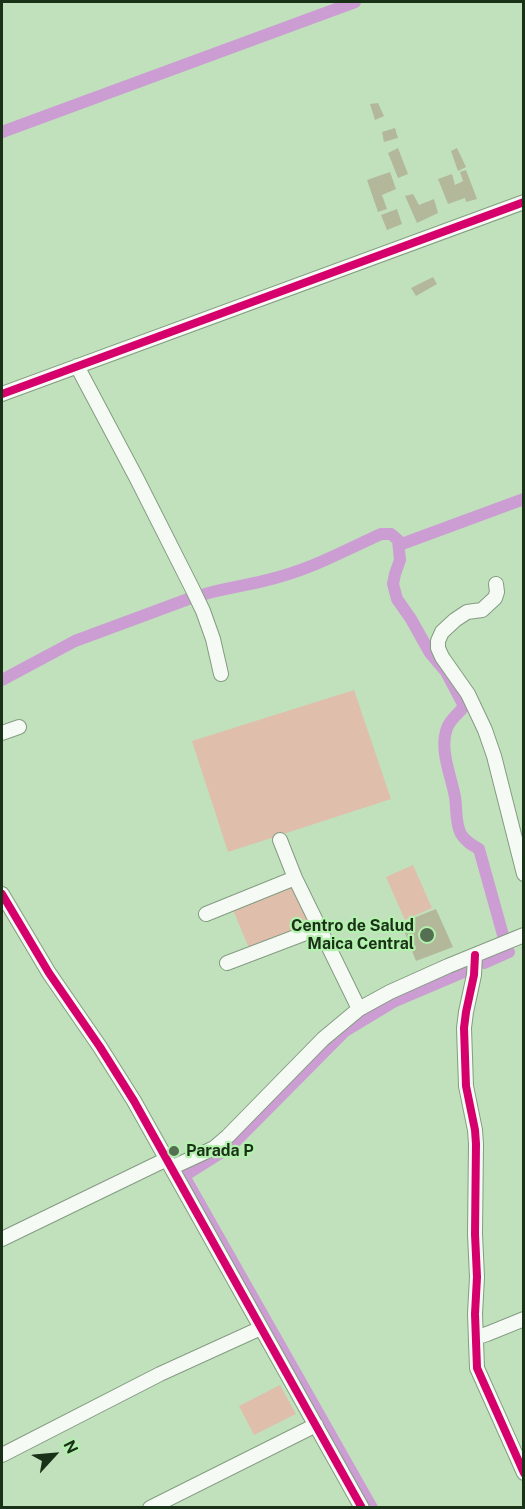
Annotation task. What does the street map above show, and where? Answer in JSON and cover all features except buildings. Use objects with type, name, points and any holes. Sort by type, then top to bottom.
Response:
[{"type":"street","points":[[2,394],[524,202]]},
{"type":"street","points":[[77,366],[138,479],[196,596],[213,639],[221,674]]},
{"type":"street","points":[[496,584],[495,598],[482,609],[467,612],[455,620],[442,632],[438,648],[468,694],[485,730],[497,767],[524,874]]},
{"type":"street","points":[[2,733],[19,727]]},
{"type":"street","points":[[280,840],[295,878],[359,1009]]},
{"type":"street","points":[[206,914],[295,878]]},
{"type":"street","points":[[2,894],[49,973],[134,1101],[362,1508]]},
{"type":"street","points":[[227,963],[319,928]]},
{"type":"street","points":[[2,1239],[170,1163],[214,1148],[323,1039],[359,1009],[390,992],[524,935]]},
{"type":"street","points":[[475,955],[474,975],[464,1028],[466,1086],[476,1143],[477,1368],[524,1473]]},
{"type":"street","points":[[476,1333],[481,1336],[524,1319]]},
{"type":"street","points":[[2,1455],[160,1374],[261,1328]]},
{"type":"street","points":[[150,1508],[316,1425]]},
{"type":"shaded area","points":[[354,690],[391,799],[228,852],[192,741]]},
{"type":"shaded area","points":[[413,865],[432,908],[405,920],[386,877]]},
{"type":"shaded area","points":[[292,885],[310,923],[249,948],[233,910]]},
{"type":"shaded area","points":[[280,1385],[296,1414],[254,1435],[239,1406]]},
{"type":"waterway","points":[[2,132],[355,2]]},
{"type":"waterway","points":[[399,545],[524,499]]},
{"type":"waterway","points":[[205,594],[295,572],[381,534],[391,534],[398,540],[400,560],[393,584],[397,599],[430,653],[446,672],[464,706],[447,728],[444,745],[446,762],[455,797],[459,830],[467,841],[479,849],[503,935]]},
{"type":"waterway","points":[[2,680],[75,641],[191,598]]},
{"type":"waterway","points":[[484,963],[509,952]]},
{"type":"waterway","points":[[372,1508],[184,1176],[230,1147],[345,1031],[393,1002],[466,971]]},
{"type":"cycle path","points":[[2,394],[524,202]]},
{"type":"cycle path","points":[[2,894],[49,973],[134,1101],[362,1508]]},
{"type":"cycle path","points":[[475,955],[474,975],[464,1028],[466,1086],[476,1144],[477,1368],[524,1473]]},
{"type":"place","name":"Centro de Salud Maica Central","points":[[427,935]]},
{"type":"place","name":"Parada P","points":[[174,1151]]}]
